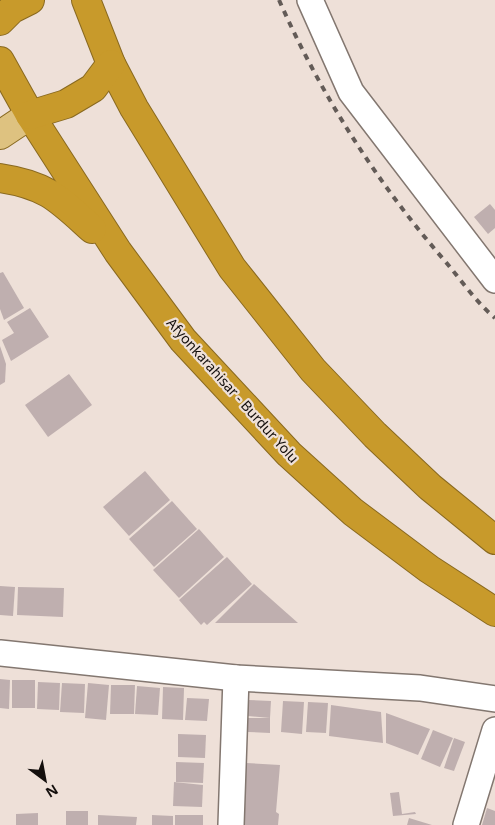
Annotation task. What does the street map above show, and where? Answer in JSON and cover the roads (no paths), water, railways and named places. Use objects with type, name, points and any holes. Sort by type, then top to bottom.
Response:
[{"type":"highway","points":[[0,21],[12,9],[30,0]]},
{"type":"highway","points":[[86,0],[112,64],[166,163],[232,268],[313,370],[388,448],[430,487],[495,540]]},
{"type":"highway","name":"Afyonkarahisar - Burdur Yolu","points":[[0,61],[30,115],[118,252],[183,340],[289,454],[353,512],[429,570],[495,612]]},
{"type":"highway","points":[[30,115],[66,104],[92,88],[112,64]]},
{"type":"highway","points":[[0,178],[22,181],[52,193],[118,252]]},
{"type":"main road","points":[[0,135],[30,115]]},
{"type":"street","points":[[310,0],[351,92],[495,280]]},
{"type":"street","points":[[0,653],[236,678],[420,688],[495,699]]},
{"type":"street","points":[[231,825],[236,678]]},
{"type":"street","points":[[466,825],[495,730]]},
{"type":"railway","points":[[279,0],[313,70],[352,137],[396,201],[475,298],[495,318]]}]
